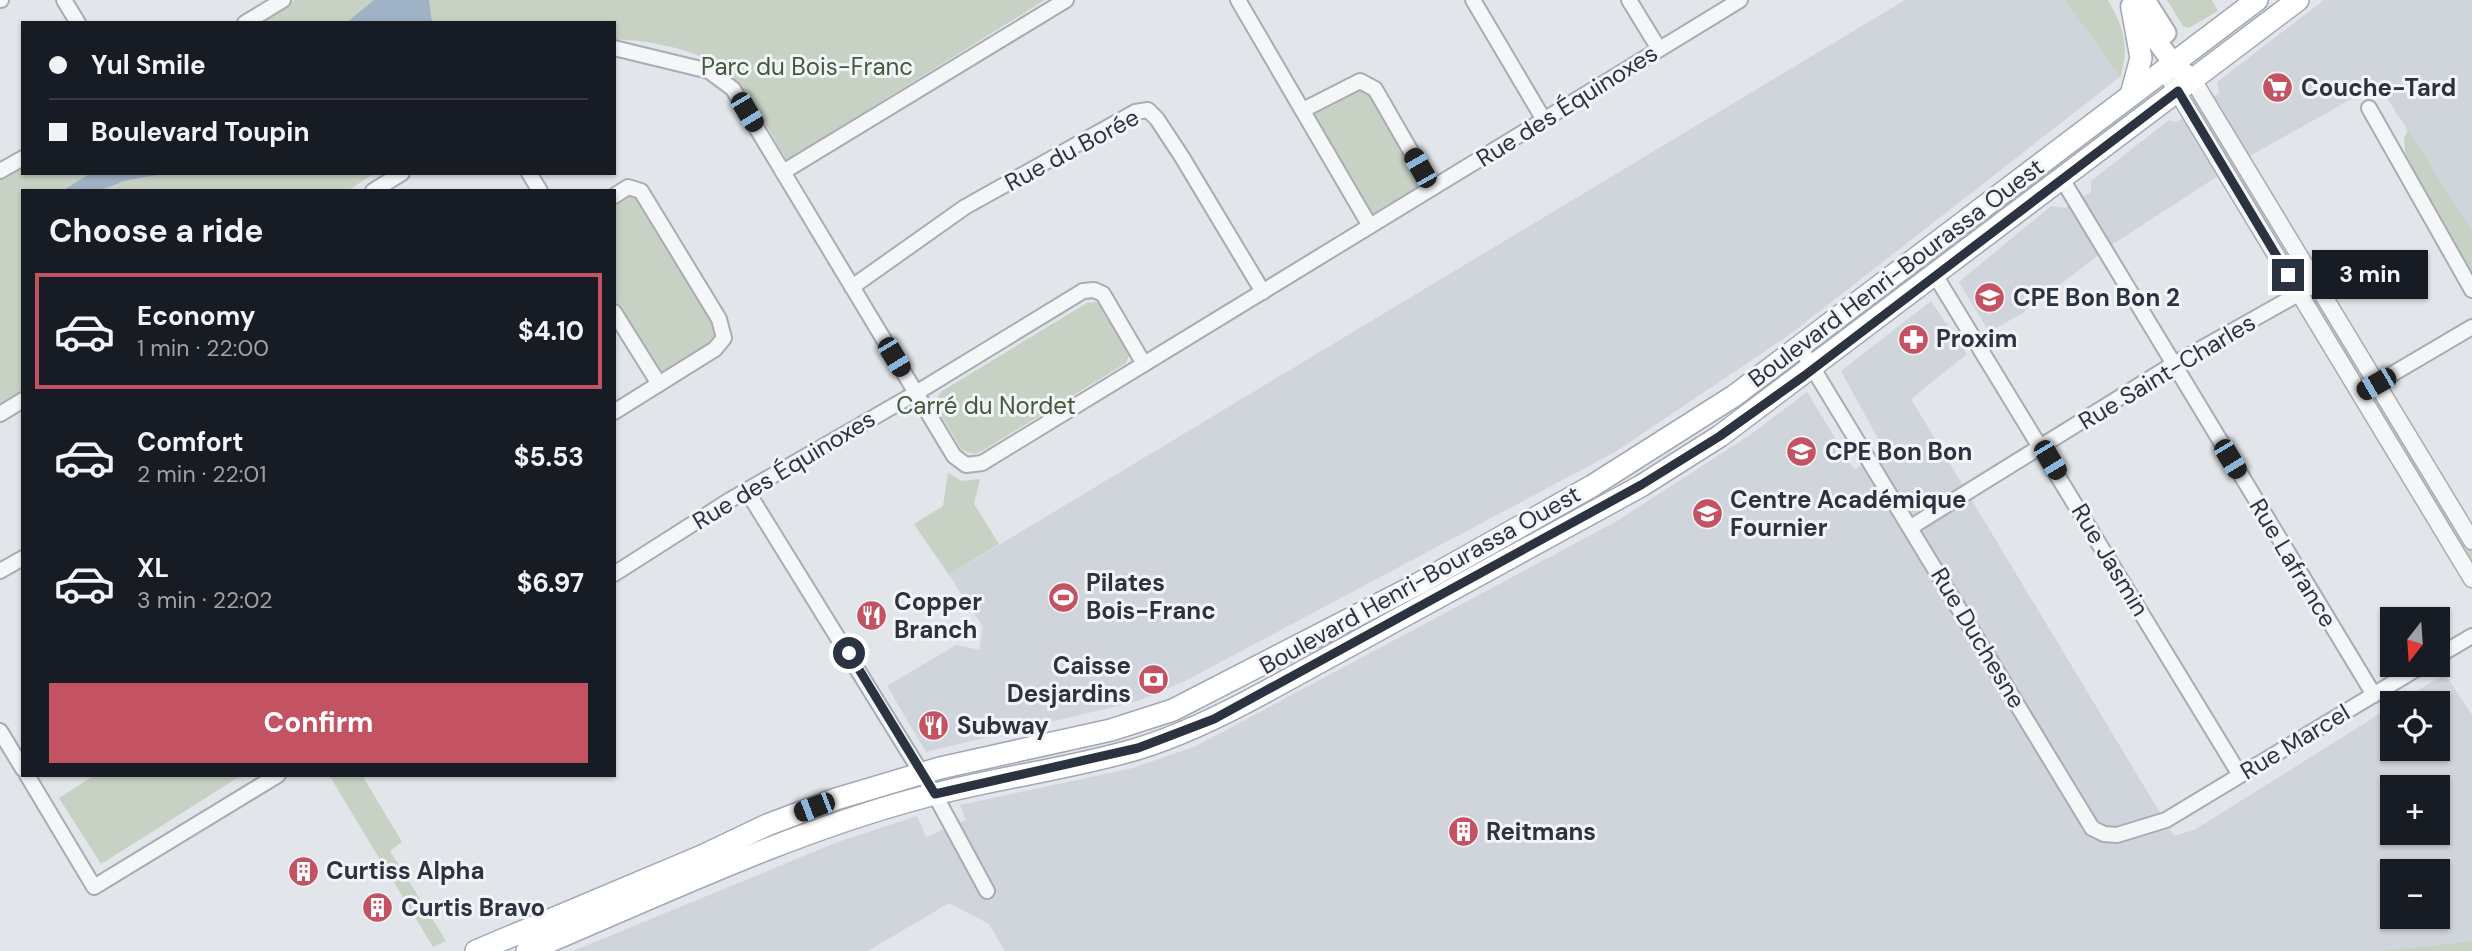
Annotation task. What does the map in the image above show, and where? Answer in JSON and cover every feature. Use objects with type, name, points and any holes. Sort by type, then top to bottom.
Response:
[{"type":"main road","name":"Boulevard Henri-Bourassa Ouest","points":[[476,951],[702,856],[767,825],[859,791],[921,773],[1111,730],[1202,697],[1418,584],[1592,486],[1713,410],[2257,0]]},
{"type":"main road","name":"Boulevard Henri-Bourassa Ouest","points":[[527,951],[768,850],[852,819],[935,794],[1138,748],[1214,719],[1641,485],[1720,436],[1814,368],[2298,0]]},
{"type":"main road","points":[[2135,3],[2185,85]]},
{"type":"main road","points":[[2131,95],[2141,58],[2135,3]]},
{"type":"street","points":[[64,0],[77,21]]},
{"type":"street","points":[[248,21],[283,0]]},
{"type":"street","points":[[783,172],[1066,0]]},
{"type":"street","points":[[1238,0],[1370,226]]},
{"type":"street","points":[[1473,0],[1544,120]]},
{"type":"street","points":[[1629,0],[1659,49]]},
{"type":"street","name":"Rue des Équinoxes","points":[[916,393],[954,456],[965,464],[982,463],[1740,0]]},
{"type":"street","points":[[616,48],[709,71],[733,89],[916,393]]},
{"type":"street","points":[[1303,110],[1360,81],[1375,89],[1432,188]]},
{"type":"street","points":[[2185,85],[2316,284],[2472,541]]},
{"type":"street","points":[[2185,85],[2300,293],[2472,579]]},
{"type":"street","points":[[2369,108],[2472,290]]},
{"type":"street","name":"Rue du Borée","points":[[852,287],[965,207],[1135,112],[1148,110],[1182,157],[1263,292]]},
{"type":"street","points":[[0,171],[21,159]]},
{"type":"street","points":[[383,188],[399,175]]},
{"type":"street","name":"Rue Lafrance","points":[[2062,178],[2172,365],[2374,695]]},
{"type":"street","points":[[616,195],[628,187],[641,191],[719,319],[724,338],[715,349],[616,411]]},
{"type":"street","name":"Rue Jasmin","points":[[1935,275],[2042,446],[2240,775]]},
{"type":"street","name":"Rue Saint-Charles","points":[[1911,527],[2172,365],[2316,284]]},
{"type":"street","name":"Rue des Équinoxes","points":[[618,571],[1083,291],[1103,294],[1144,364]]},
{"type":"street","points":[[616,315],[659,384]]},
{"type":"street","points":[[2360,393],[2472,327]]},
{"type":"street","name":"Rue Duchesne","points":[[1800,346],[2092,828],[2104,834],[2117,835],[2166,820]]},
{"type":"street","points":[[0,414],[21,401]]},
{"type":"street","points":[[747,491],[935,794],[988,891]]},
{"type":"street","points":[[0,571],[21,559]]},
{"type":"street","points":[[2450,649],[2472,636]]},
{"type":"street","name":"Rue Marcel","points":[[2166,820],[2403,677]]},
{"type":"street","points":[[0,731],[21,766]]},
{"type":"street","points":[[28,777],[94,887],[275,777]]},
{"type":"shaded area","points":[[1905,0],[2065,0],[2120,77],[1789,335],[1615,452],[1187,680],[1138,701],[926,752],[887,686],[956,645],[979,650],[983,627],[949,575]]},
{"type":"shaded area","points":[[2324,0],[2472,0],[2472,231],[2378,84],[2241,161],[2113,244],[2021,314],[1989,332],[1959,282],[2051,206],[2066,208],[2091,192],[2091,181],[2169,120],[2177,122],[2219,93],[2217,82]]},
{"type":"shaded area","points":[[1931,301],[1967,354],[1911,399],[2174,836],[2196,829],[2380,714],[2380,761],[2450,761],[2450,691],[2417,691],[2440,677],[2447,677],[2472,715],[2472,941],[2378,951],[1005,951],[989,924],[949,903],[868,951],[573,951],[838,842],[917,816],[926,837],[966,820],[960,805],[1133,768],[1196,746],[1617,521],[1750,435],[1807,392],[1854,469],[1887,455],[1841,371]]},
{"type":"green space","name":"Parc du Bois-Franc","points":[[295,0],[1045,0],[787,160],[751,101],[725,72],[688,52],[644,42],[616,40],[616,21],[260,21]]},
{"type":"green space","points":[[2065,0],[2108,0],[2118,19],[2125,47],[2120,77]]},
{"type":"green space","points":[[2167,0],[2212,0],[2218,11],[2189,28],[2183,26]]},
{"type":"green space","points":[[1360,81],[1375,89],[1432,188],[1370,226],[1303,110]]},
{"type":"green space","points":[[2192,99],[2196,99],[2302,273],[2300,277]]},
{"type":"green space","points":[[2408,130],[2472,231],[2472,272],[2406,160],[2404,139]]},
{"type":"green space","points":[[21,165],[21,175],[372,175],[350,189],[21,189],[21,392],[0,405],[0,177]]},
{"type":"green space","points":[[641,191],[724,338],[659,384],[616,315],[616,196]]},
{"type":"green space","points":[[2315,299],[2362,372],[2360,376],[2313,301]]},
{"type":"green space","name":"Carré du Nordet","points":[[1087,303],[1104,305],[1130,353],[1126,363],[982,451],[974,454],[962,450],[938,410],[938,396],[942,391]]},
{"type":"green space","points":[[2379,401],[2384,404],[2472,550],[2472,570],[2375,404]]},
{"type":"green space","points":[[948,473],[962,481],[980,479],[974,504],[999,544],[949,575],[914,524],[943,506]]},
{"type":"green space","points":[[92,777],[239,777],[101,864],[59,798]]},
{"type":"green space","points":[[330,777],[363,777],[402,842],[390,851],[446,941],[433,947]]},
{"type":"green space","points":[[2472,941],[2472,951],[2378,951]]},
{"type":"water","points":[[374,0],[429,0],[432,21],[348,21]]},
{"type":"water","points":[[88,175],[156,175],[124,181],[104,189],[65,189]]},
{"type":"place","name":"Couche-Tard","points":[[2278,88]]},
{"type":"place","name":"CPE Bon Bon 2","points":[[1990,298]]},
{"type":"place","name":"Proxim","points":[[1913,339]]},
{"type":"place","name":"CPE Bon Bon","points":[[1802,452]]},
{"type":"place","name":"Centre Académique Fournier","points":[[1707,514]]},
{"type":"place","name":"Pilates Bois-Franc","points":[[1063,597]]},
{"type":"place","name":"Copper Branch","points":[[871,616]]},
{"type":"place","name":"Caisse Desjardins","points":[[1154,680]]},
{"type":"place","name":"Subway","points":[[934,726]]},
{"type":"place","name":"Reitmans","points":[[1463,832]]},
{"type":"place","name":"Curtiss Alpha","points":[[303,871]]},
{"type":"place","name":"Curtis Bravo","points":[[378,908]]},
{"type":"route","points":[[849,653],[935,794],[1124,752],[1194,728],[1574,523],[1683,460],[1804,376],[2178,91],[2288,275]]}]
